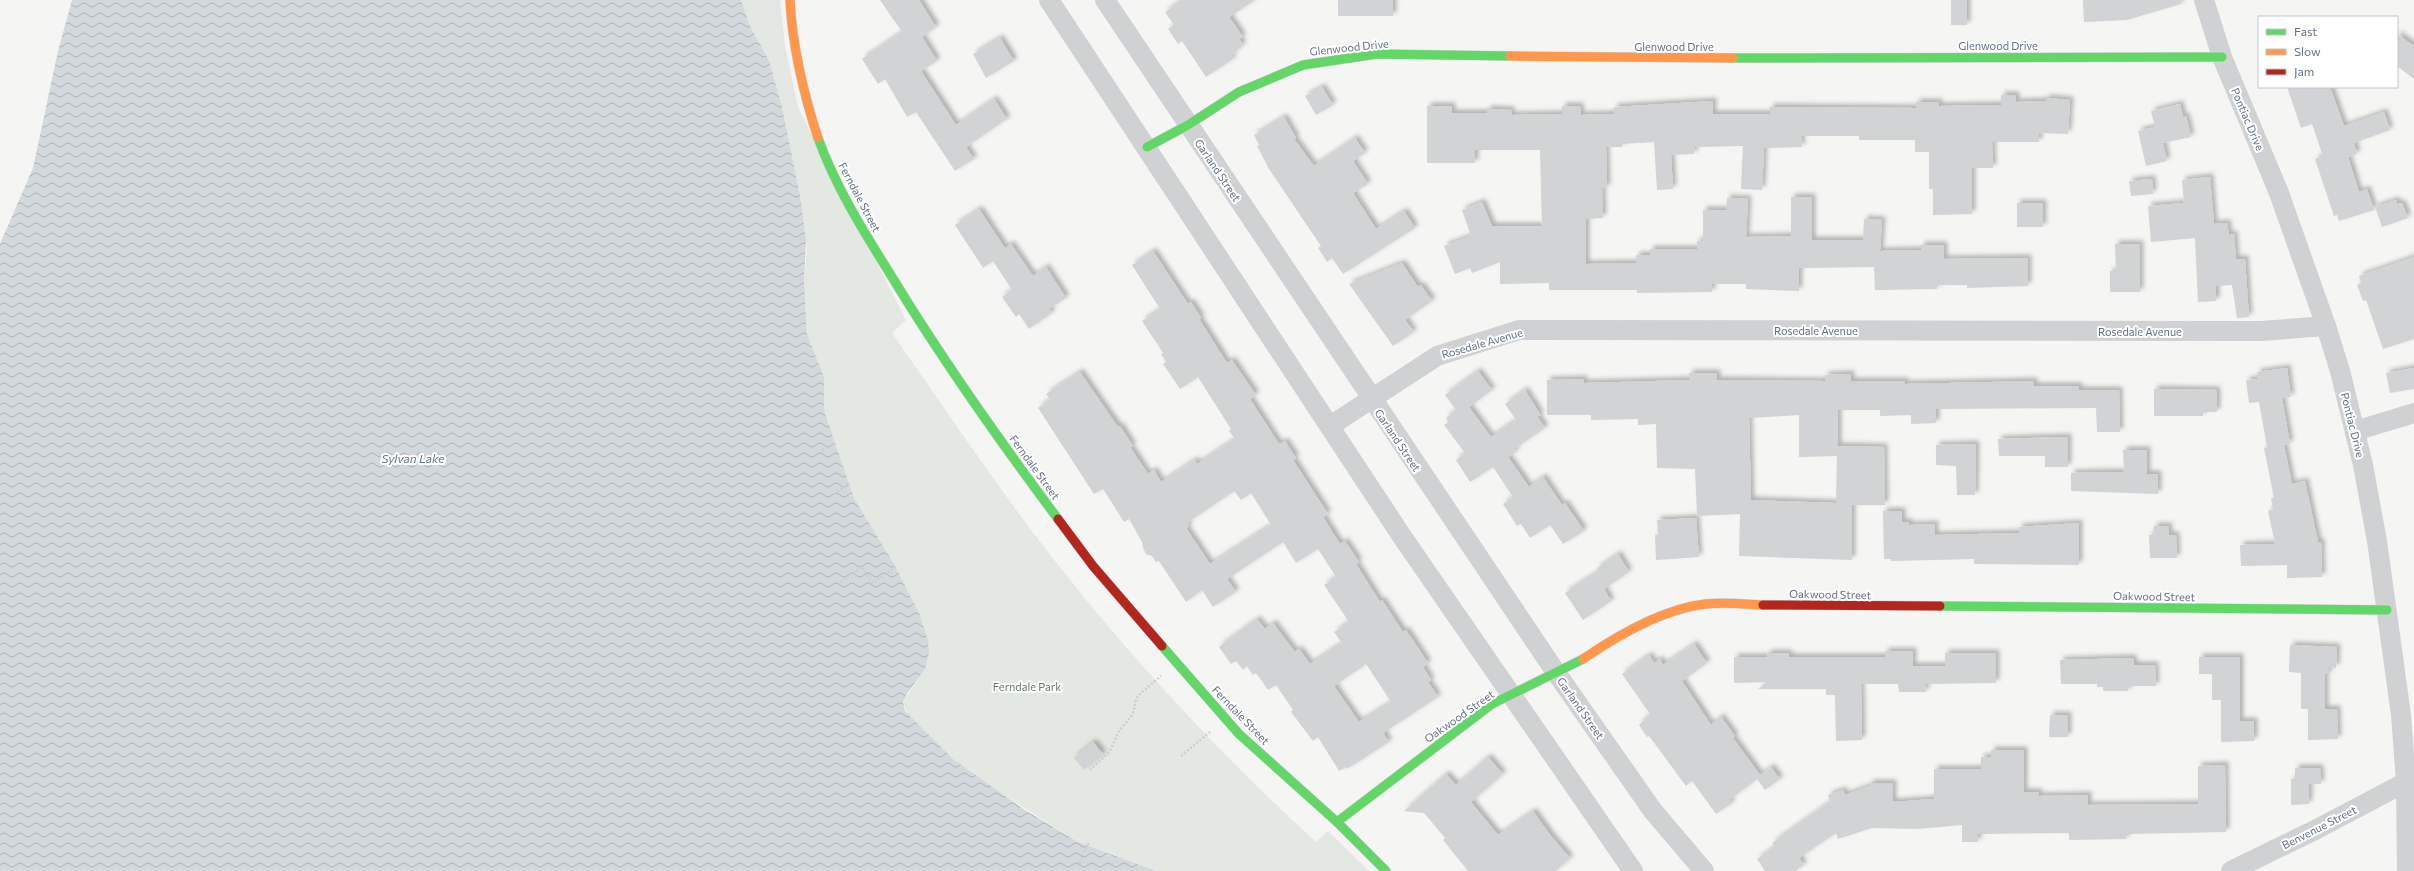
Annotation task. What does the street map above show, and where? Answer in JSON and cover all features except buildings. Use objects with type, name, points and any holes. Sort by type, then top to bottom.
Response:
[{"type":"street","name":"Ferndale Street","points":[[790,0],[791,18],[810,114],[828,164],[852,212],[932,342],[1093,566],[1238,734],[1337,822],[1386,871]]},
{"type":"street","points":[[1049,0],[1401,534],[1633,871]]},
{"type":"street","name":"Garland Street","points":[[1105,0],[1371,400],[1557,674],[1653,811],[1704,871]]},
{"type":"street","name":"Pontiac Drive","points":[[2204,0],[2222,57],[2279,193],[2326,326],[2355,431],[2377,541],[2387,610],[2400,715],[2406,782],[2409,857]]},
{"type":"street","name":"Glenwood Drive","points":[[1147,147],[1188,125],[1239,92],[1303,64],[1377,54],[1670,58],[2222,57]]},
{"type":"street","name":"Rosedale Avenue","points":[[1330,426],[1437,356],[1519,330],[2262,331],[2326,326]]},
{"type":"street","points":[[2355,431],[2414,413]]},
{"type":"street","name":"Oakwood Street","points":[[1337,822],[1492,704],[1576,664],[1613,638],[1658,617],[1705,604],[2387,610]]},
{"type":"street","name":"Benvenue Street","points":[[2231,871],[2317,829],[2406,782]]},
{"type":"path","points":[[822,450],[836,443]]},
{"type":"path","points":[[834,494],[850,483]]},
{"type":"path","points":[[840,582],[862,567],[872,583],[898,566]]},
{"type":"path","points":[[1090,770],[1110,751],[1119,731],[1133,714],[1136,699],[1157,679]]},
{"type":"path","points":[[1181,756],[1207,734]]},
{"type":"path","points":[[1079,863],[1089,842]]},
{"type":"green space","name":"Ferndale Park","points":[[741,0],[780,0],[785,45],[798,107],[906,320],[892,333],[965,439],[1041,543],[1105,622],[1172,698],[1243,772],[1316,842],[1328,831],[1369,871],[1156,871],[1078,842],[979,779],[953,759],[908,716],[903,702],[925,669],[923,623],[894,564],[854,498],[826,416],[824,407],[824,377],[807,334],[804,281],[807,248],[800,195],[782,107],[769,60],[750,26]]},
{"type":"water","name":"Sylvan Lake","points":[[72,0],[741,0],[750,26],[769,60],[782,107],[800,195],[806,240],[804,281],[807,334],[824,377],[824,407],[826,416],[854,498],[894,564],[920,615],[928,641],[929,653],[925,669],[903,702],[905,711],[953,759],[1025,810],[1078,842],[1156,871],[0,871],[0,244],[33,168],[58,51]]},
{"type":"traffic: fast","points":[[1147,147],[1188,125],[1239,92],[1303,65],[1377,54],[1510,56]]},
{"type":"traffic: fast","points":[[1733,58],[2222,57]]},
{"type":"traffic: fast","points":[[818,138],[833,174],[851,209],[911,308],[972,400],[1058,519]]},
{"type":"traffic: fast","points":[[1940,606],[2387,610]]},
{"type":"traffic: fast","points":[[1162,646],[1239,734],[1337,822],[1386,871]]},
{"type":"traffic: fast","points":[[1337,822],[1492,704],[1583,659]]},
{"type":"traffic: slow","points":[[790,0],[796,52],[808,105],[818,138]]},
{"type":"traffic: slow","points":[[1510,56],[1733,58]]},
{"type":"traffic: slow","points":[[1583,659],[1626,632],[1673,611],[1712,603],[1763,605]]},
{"type":"traffic: jam","points":[[1058,519],[1093,566],[1162,646]]},
{"type":"traffic: jam","points":[[1763,605],[1940,606]]}]
